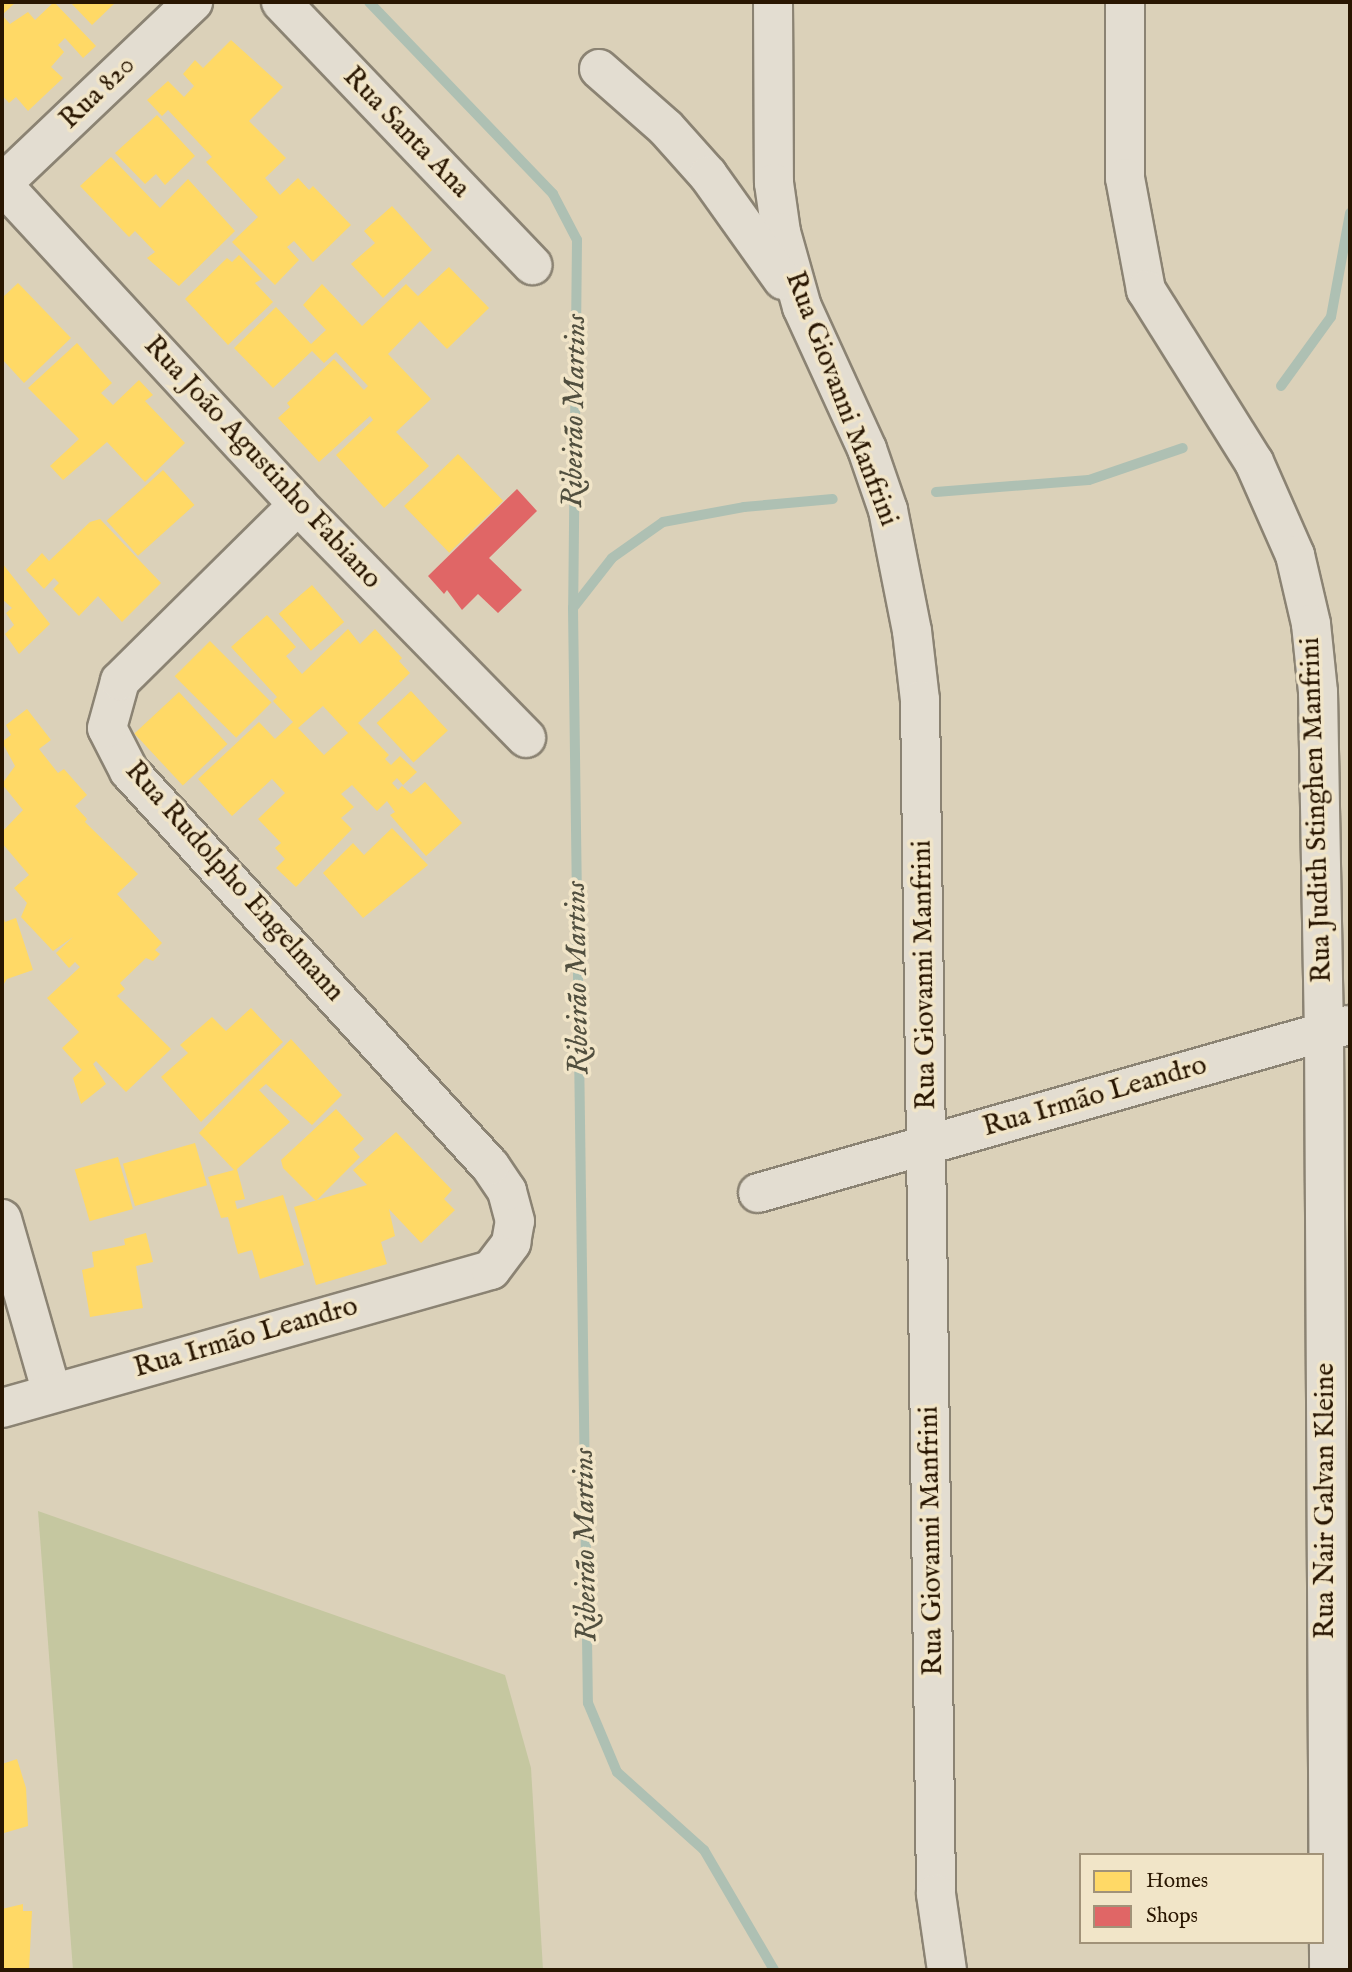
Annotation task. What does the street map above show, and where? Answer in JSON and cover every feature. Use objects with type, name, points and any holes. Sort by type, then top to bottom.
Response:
[{"type":"street","name":"Rua 820","points":[[2,184],[193,2]]},
{"type":"street","name":"Rua Santa Ana","points":[[281,2],[531,265]]},
{"type":"street","name":"Rua Giovanni Manfrini","points":[[773,2],[774,183],[781,232],[802,307],[867,449],[888,510],[912,631],[920,700],[929,1145],[936,1894],[947,1970]]},
{"type":"street","name":"Rua Judith Stinghen Manfrini","points":[[1125,2],[1125,178],[1146,290],[1254,462],[1295,555],[1311,624],[1318,692],[1337,1028]]},
{"type":"street","points":[[598,69],[666,128],[708,175],[802,307]]},
{"type":"street","name":"Rua João Agustinho Fabiano","points":[[2,184],[298,505],[526,738]]},
{"type":"street","name":"Rua Rudolpho Engelmann","points":[[298,505],[120,681],[107,728],[129,771],[490,1166],[507,1191],[515,1221],[511,1243],[491,1270]]},
{"type":"street","name":"Rua Irmão Leandro","points":[[758,1194],[1337,1028]]},
{"type":"street","name":"Rua Nair Galvan Kleine","points":[[1329,1970],[1337,1028]]},
{"type":"street","points":[[2,1219],[52,1393]]},
{"type":"street","name":"Rua Irmão Leandro","points":[[2,1408],[491,1270]]},
{"type":"green space","points":[[38,1511],[505,1675],[531,1768],[543,1970],[73,1970]]},
{"type":"building: Homes","points":[[2,2],[16,2],[2,15]]},
{"type":"building: Homes","points":[[54,2],[96,46],[83,58],[65,38],[58,45],[64,52],[51,67],[63,78],[28,111],[16,97],[9,103],[2,95],[2,15],[10,24],[28,12],[35,20]]},
{"type":"building: Homes","points":[[70,2],[116,2],[92,25]]},
{"type":"building: Homes","points":[[231,40],[283,87],[249,121],[286,158],[265,178],[280,195],[298,178],[309,190],[313,186],[351,225],[313,262],[294,241],[287,247],[299,260],[275,285],[232,242],[258,217],[206,162],[212,157],[168,110],[162,116],[147,100],[168,81],[184,97],[194,86],[183,74],[195,60],[203,68]]},
{"type":"building: Homes","points":[[157,115],[195,156],[165,185],[156,174],[145,184],[115,153]]},
{"type":"building: Homes","points":[[111,157],[160,208],[188,179],[235,231],[179,286],[147,258],[155,252],[135,231],[129,237],[80,186]]},
{"type":"building: Homes","points":[[392,206],[432,250],[383,298],[351,264],[375,243],[364,231]]},
{"type":"building: Homes","points":[[239,255],[262,279],[255,283],[273,302],[228,345],[185,299],[227,258],[232,262]]},
{"type":"building: Homes","points":[[449,267],[489,308],[447,349],[420,321],[388,354],[431,399],[396,432],[429,466],[384,508],[336,455],[373,420],[370,416],[319,462],[278,418],[290,407],[287,403],[334,359],[364,390],[368,386],[336,352],[324,363],[312,351],[273,388],[234,348],[276,307],[311,344],[326,330],[303,305],[322,284],[362,326],[406,284],[418,296]]},
{"type":"building: Homes","points":[[18,283],[71,338],[24,383],[2,359],[2,298]]},
{"type":"building: Homes","points":[[77,343],[112,383],[101,393],[113,405],[139,380],[153,395],[145,401],[185,443],[145,482],[107,442],[63,480],[50,466],[79,439],[28,388]]},
{"type":"building: Homes","points":[[458,454],[503,501],[449,553],[404,506]]},
{"type":"building: Homes","points":[[163,470],[194,505],[138,556],[107,521]]},
{"type":"building: Homes","points":[[100,519],[161,583],[122,622],[98,596],[79,616],[53,589],[59,583],[54,578],[44,589],[26,570],[42,553],[49,561],[90,522]]},
{"type":"building: Homes","points":[[2,563],[50,624],[19,654],[5,634],[14,625],[6,613],[12,608],[2,599]]},
{"type":"building: Homes","points":[[312,585],[344,622],[311,651],[279,614]]},
{"type":"building: Homes","points":[[267,615],[296,647],[286,656],[302,674],[348,629],[360,644],[375,629],[402,658],[399,661],[410,673],[358,723],[389,755],[385,759],[391,765],[400,756],[417,772],[403,785],[397,778],[392,783],[398,790],[402,786],[411,794],[425,782],[462,823],[426,856],[390,815],[395,812],[387,801],[377,811],[352,785],[341,794],[354,807],[341,818],[352,829],[296,887],[276,868],[285,859],[275,848],[281,843],[258,819],[285,793],[272,779],[232,816],[198,779],[259,722],[275,739],[293,722],[273,701],[277,697],[231,647]],"holes":[[[323,706],[348,733],[324,755],[298,728]]]},
{"type":"building: Homes","points":[[210,641],[272,703],[236,738],[175,676]]},
{"type":"building: Homes","points":[[411,691],[448,730],[413,763],[377,723]]},
{"type":"building: Homes","points":[[179,692],[227,744],[183,786],[134,734]]},
{"type":"building: Homes","points":[[27,709],[51,740],[39,749],[58,773],[64,769],[87,795],[75,806],[87,819],[85,822],[138,874],[117,894],[162,943],[155,950],[160,954],[153,961],[146,958],[120,983],[125,989],[117,996],[171,1049],[126,1092],[96,1061],[93,1064],[106,1084],[81,1104],[73,1078],[82,1070],[62,1048],[79,1032],[47,998],[80,967],[75,962],[69,968],[56,953],[73,937],[53,951],[21,917],[27,903],[14,888],[29,875],[2,843],[2,832],[23,810],[2,784],[15,766],[2,742],[11,735],[6,725]]},
{"type":"building: Homes","points":[[392,828],[428,865],[363,918],[323,873],[353,843],[364,855]]},
{"type":"building: Homes","points":[[2,914],[5,922],[16,918],[33,970],[7,979],[2,987]]},
{"type":"building: Homes","points":[[251,1008],[283,1042],[201,1122],[161,1077],[188,1053],[180,1045],[212,1017],[226,1031]]},
{"type":"building: Homes","points":[[291,1039],[342,1095],[312,1125],[266,1084],[259,1090],[290,1122],[237,1169],[245,1199],[235,1201],[237,1209],[283,1195],[304,1265],[260,1279],[252,1250],[238,1254],[228,1217],[221,1218],[208,1177],[234,1170],[199,1133]]},
{"type":"building: Homes","points":[[336,1109],[364,1139],[353,1149],[360,1157],[316,1201],[283,1168],[281,1160]]},
{"type":"building: Homes","points":[[396,1132],[452,1190],[444,1199],[455,1210],[421,1243],[389,1209],[395,1236],[381,1242],[387,1264],[316,1285],[294,1207],[367,1185],[353,1170]]},
{"type":"building: Homes","points":[[195,1143],[207,1185],[135,1206],[123,1164]]},
{"type":"building: Homes","points":[[118,1157],[133,1209],[90,1221],[75,1169]]},
{"type":"building: Homes","points":[[146,1233],[153,1262],[136,1266],[143,1308],[90,1317],[82,1270],[94,1267],[92,1252],[125,1245],[124,1239]]},
{"type":"building: Homes","points":[[17,1759],[26,1788],[28,1826],[4,1833],[2,1764]]},
{"type":"building: Homes","points":[[23,1904],[23,1911],[32,1911],[29,1970],[2,1970],[2,1909]]},
{"type":"building: Shops","points":[[517,489],[537,511],[489,558],[522,590],[498,613],[478,594],[462,610],[447,590],[444,594],[428,576]]},
{"type":"waterway","name":"Ribeirão Martins","points":[[369,2],[553,194],[577,240],[573,608],[588,1703],[617,1772],[704,1850],[774,1970]]},
{"type":"waterway","points":[[1281,386],[1331,317],[1350,213]]},
{"type":"waterway","points":[[936,492],[1089,480],[1183,448]]},
{"type":"waterway","points":[[573,608],[612,558],[663,522],[744,507],[833,499]]}]
